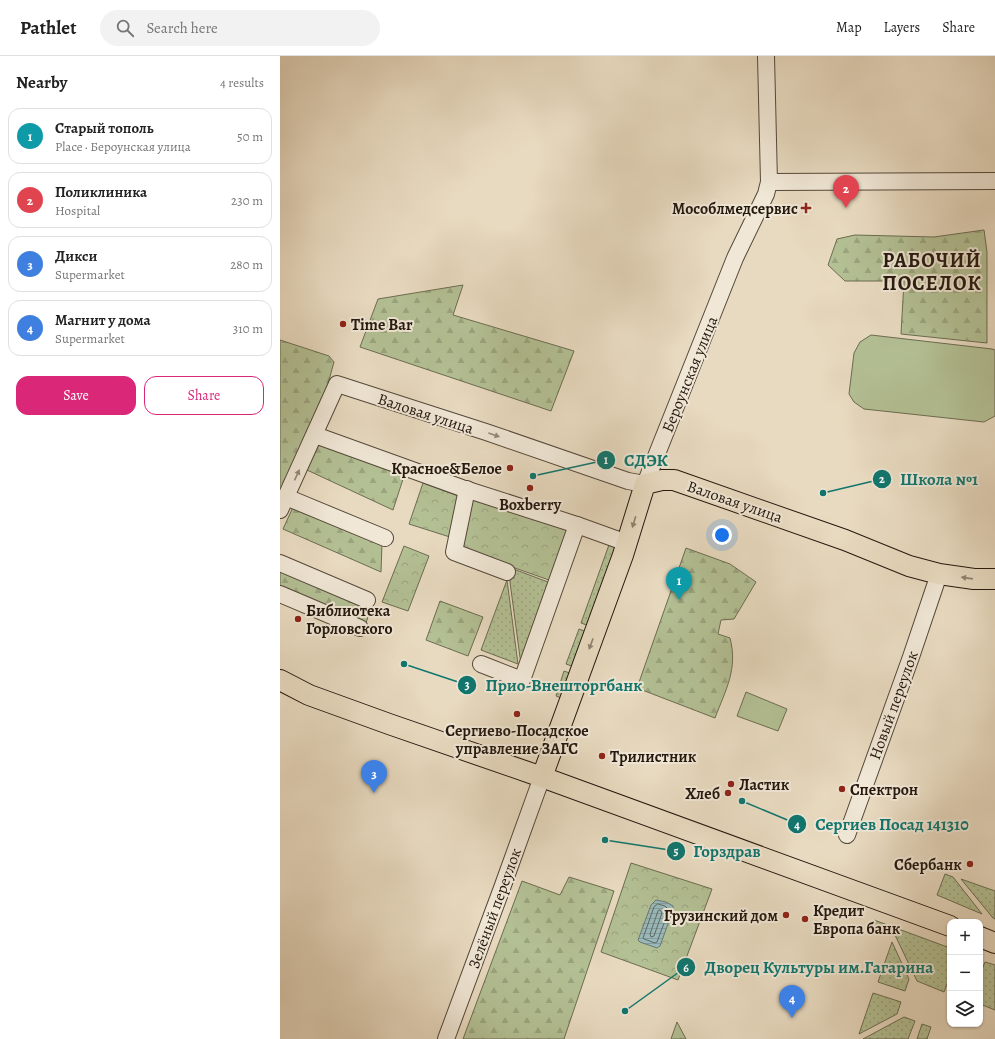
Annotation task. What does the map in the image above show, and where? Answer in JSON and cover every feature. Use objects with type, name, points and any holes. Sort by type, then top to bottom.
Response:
[{"type":"main road","name":"Валовая улица","points":[[645,484],[662,480],[674,480],[816,530],[909,566],[939,574],[974,579],[995,579]]},
{"type":"main road","name":"Бероунская улица","points":[[542,777],[628,543],[645,484]]},
{"type":"main road","points":[[280,680],[309,695],[542,777],[947,925]]},
{"type":"main road","points":[[983,938],[995,943]]},
{"type":"street","name":"Бероунская улица","points":[[645,484],[735,258],[766,194],[769,182],[766,56]]},
{"type":"street","points":[[769,182],[995,181]]},
{"type":"street","name":"Валовая улица","points":[[315,435],[337,384],[486,432],[628,481],[645,484]]},
{"type":"street","points":[[385,538],[283,503],[315,435],[467,489],[628,543]]},
{"type":"street","points":[[467,489],[454,552],[507,572]]},
{"type":"street","points":[[481,664],[522,680],[577,525]]},
{"type":"street","points":[[280,563],[367,600]]},
{"type":"street","name":"Новый переулок","points":[[847,835],[939,574]]},
{"type":"street","points":[[280,594],[360,628]]},
{"type":"street","name":"Зелёный переулок","points":[[446,1039],[542,777]]},
{"type":"green space","points":[[984,230],[987,252],[987,343],[901,334],[904,281],[845,281],[828,265],[837,239],[855,235],[934,237]]},
{"type":"green space","points":[[463,285],[453,315],[574,351],[551,411],[360,347],[378,299]]},
{"type":"green space","points":[[871,335],[995,350],[995,416],[984,422],[864,409],[854,402],[849,394],[854,353],[860,342]]},
{"type":"green space","points":[[280,340],[329,356],[334,362],[322,405],[302,442],[280,495]]},
{"type":"green space","points":[[321,440],[405,473],[393,510],[307,470]]},
{"type":"green space","points":[[423,483],[461,497],[453,538],[409,524]]},
{"type":"green space","points":[[469,493],[568,527],[549,580],[458,548]]},
{"type":"green space","points":[[294,505],[382,543],[381,572],[283,529]]},
{"type":"green space","points":[[610,542],[621,545],[592,627],[581,623]]},
{"type":"green space","points":[[404,546],[429,556],[408,611],[382,602]]},
{"type":"green space","points":[[686,548],[730,564],[756,582],[734,619],[721,620],[718,634],[730,638],[733,660],[730,679],[715,718],[637,688]]},
{"type":"green space","points":[[508,567],[548,582],[521,665]]},
{"type":"green space","points":[[280,568],[372,605],[365,626],[280,591]]},
{"type":"green space","points":[[507,580],[518,664],[481,650]]},
{"type":"green space","points":[[440,601],[483,617],[468,656],[426,640]]},
{"type":"green space","points":[[579,629],[590,633],[577,668],[566,664]]},
{"type":"green space","points":[[564,671],[575,675],[566,700],[556,696]]},
{"type":"green space","points":[[746,692],[787,709],[778,731],[737,716]]},
{"type":"green space","points":[[631,863],[712,889],[678,980],[601,952]]},
{"type":"green space","points":[[945,874],[953,877],[982,914],[937,895]]},
{"type":"green space","points":[[569,877],[614,891],[564,1039],[463,1039],[522,881],[560,895]]},
{"type":"green space","points":[[961,879],[995,891],[995,919],[993,918]]},
{"type":"green space","points":[[874,920],[947,947],[947,984],[944,992],[917,981],[895,935],[872,926]]},
{"type":"green space","points":[[892,942],[909,979],[905,991],[878,982]]},
{"type":"green space","points":[[985,962],[995,965],[995,1010],[983,1005],[983,967]]},
{"type":"green space","points":[[873,993],[901,1002],[897,1014],[859,1034]]},
{"type":"green space","points":[[904,1017],[915,1021],[908,1039],[863,1039]]},
{"type":"green space","points":[[677,1022],[686,1039],[671,1039]]},
{"type":"green space","points":[[922,1024],[931,1027],[927,1039],[917,1039]]},
{"type":"water","points":[[656,900],[666,902],[673,906],[673,910],[660,946],[657,948],[638,940],[651,905]]},
{"type":"place","name":"Мособлмедсервис","points":[[806,208]]},
{"type":"place","name":"Поликлиника","points":[[846,208]]},
{"type":"place","name":"Time Bar","points":[[343,324]]},
{"type":"place","name":"Красное&Белое","points":[[510,468]]},
{"type":"place","name":"СДЭК","points":[[533,476]]},
{"type":"place","name":"Boxberry","points":[[530,488]]},
{"type":"place","name":"Школа №1","points":[[823,493]]},
{"type":"place","name":"Старый тополь","points":[[679,600]]},
{"type":"place","name":"Библиотека Горловского","points":[[298,619]]},
{"type":"place","name":"Прио-Внешторгбанк","points":[[404,664]]},
{"type":"place","name":"Сергиево-Посадское управление ЗАГС","points":[[517,714]]},
{"type":"place","name":"Трилистник","points":[[602,756]]},
{"type":"place","name":"Ластик","points":[[731,784]]},
{"type":"place","name":"Спектрон","points":[[842,789]]},
{"type":"place","name":"Дикси","points":[[374,793]]},
{"type":"place","name":"Хлеб","points":[[728,793]]},
{"type":"place","name":"Сергиев Посад 141310","points":[[742,801]]},
{"type":"place","name":"Горздрав","points":[[605,840]]},
{"type":"place","name":"Сбербанк","points":[[970,864]]},
{"type":"place","name":"Грузинский дом","points":[[786,915]]},
{"type":"place","name":"Кредит Европа банк","points":[[805,919]]},
{"type":"place","name":"Дворец Культуры им.Гагарина","points":[[625,1011]]},
{"type":"place","name":"Магнит у дома","points":[[792,1018]]},
{"type":"district","name":"РАБОЧИЙ ПОСЕЛОК","points":[[932,272]]}]
